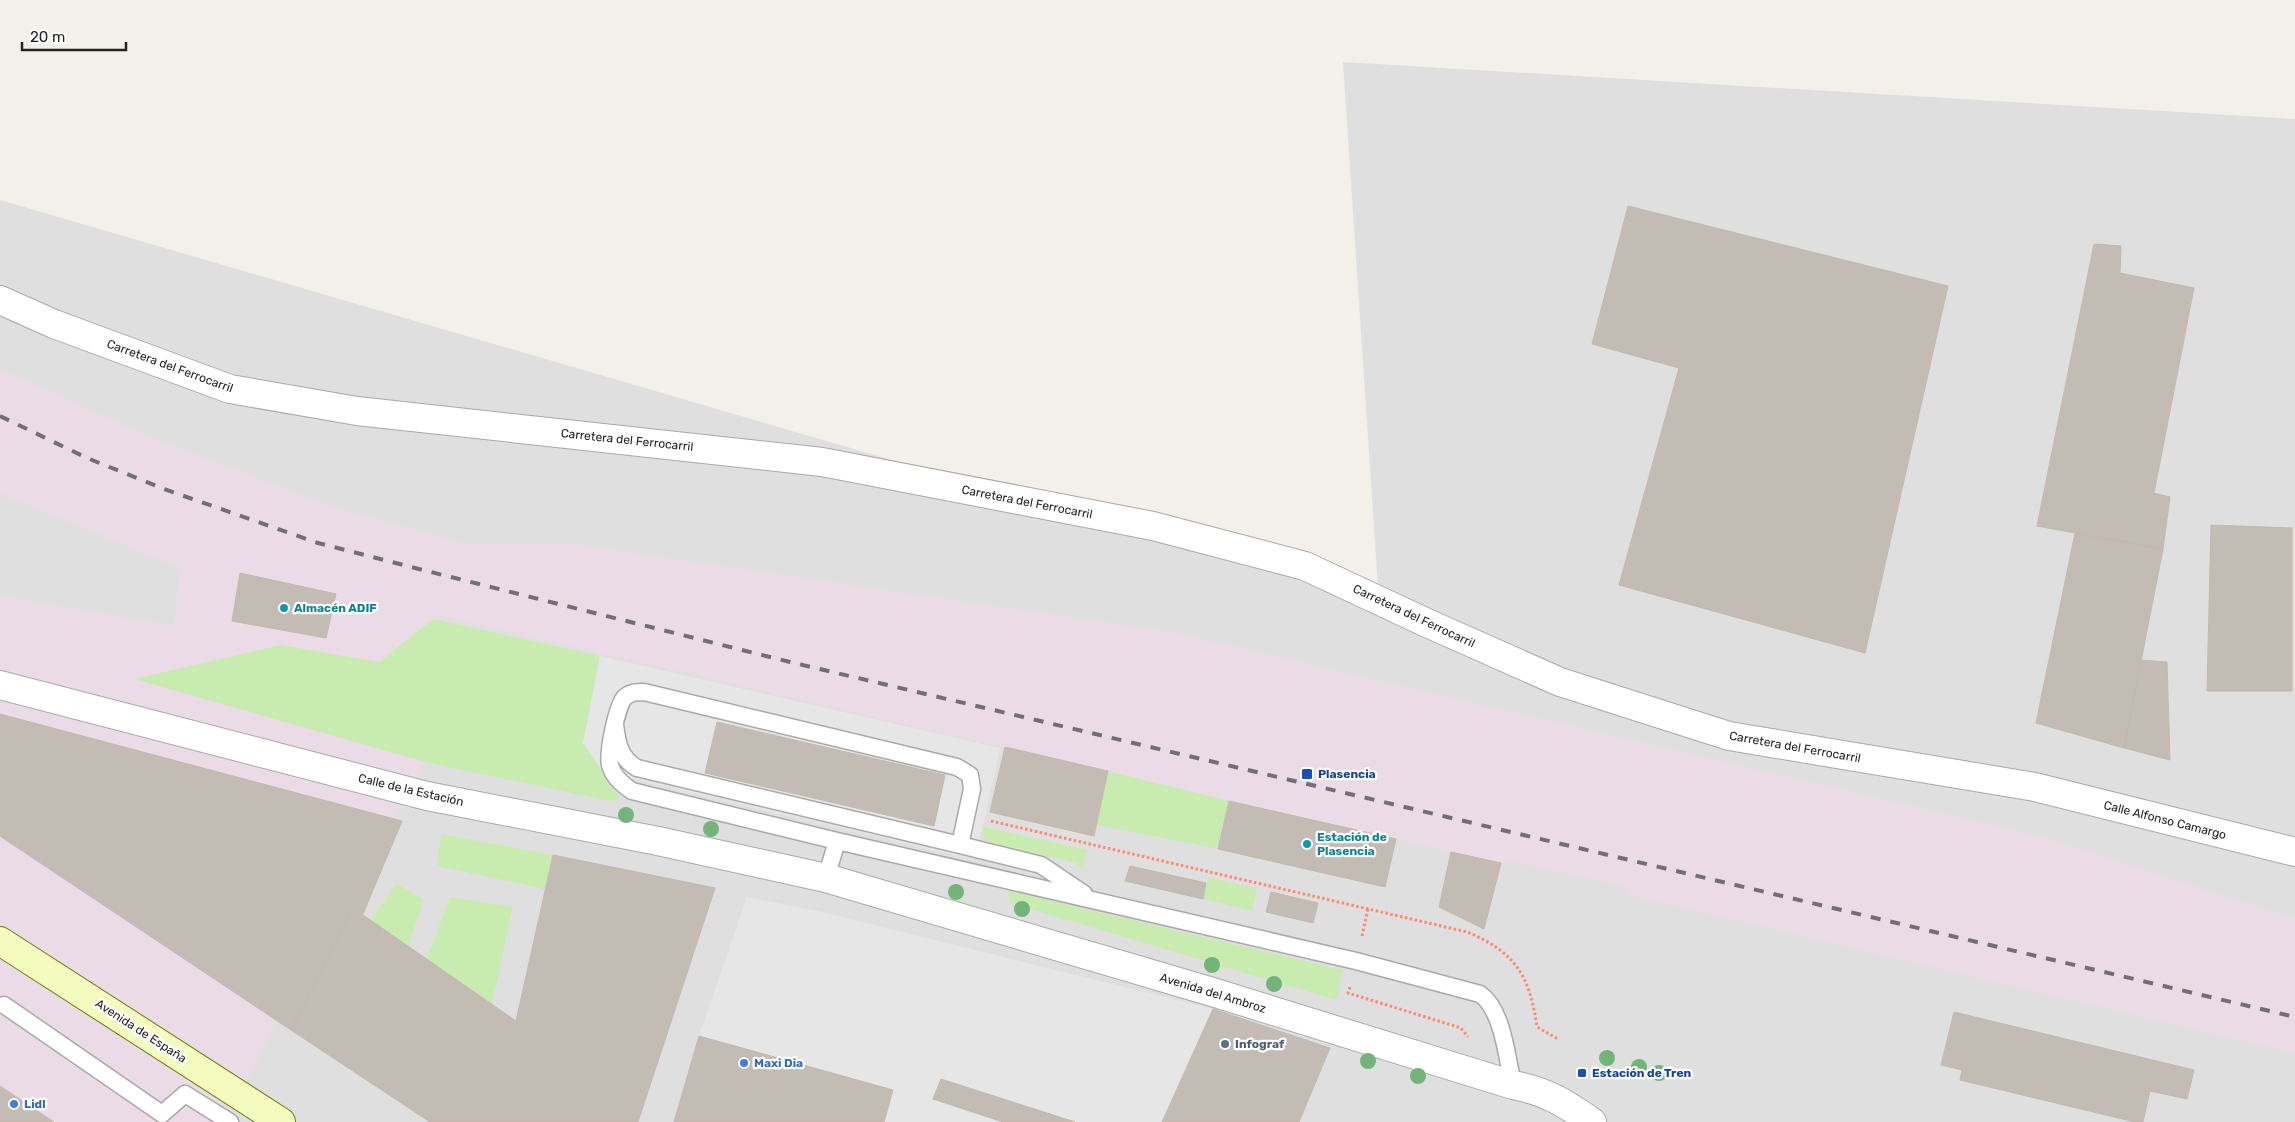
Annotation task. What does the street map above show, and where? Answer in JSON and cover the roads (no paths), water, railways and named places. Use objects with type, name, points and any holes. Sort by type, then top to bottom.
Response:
[{"type":"main road","name":"Avenida de España","points":[[0,941],[281,1122]]},
{"type":"street","name":"Carretera del Ferrocarril","points":[[0,300],[54,324],[230,389],[357,410],[822,462],[1153,526],[1305,566],[1560,682],[1729,736],[2034,787]]},
{"type":"street","name":"Calle de la Estación","points":[[0,685],[427,796],[658,841],[826,878]]},
{"type":"street","name":"Calle Alfonso Camargo","points":[[2034,787],[2295,852]]},
{"type":"street","name":"Avenida del Ambroz","points":[[826,878],[1190,986],[1513,1085],[1536,1089],[1567,1104],[1592,1122]]},
{"type":"lane","points":[[960,845],[972,782],[970,774],[957,766],[644,692],[635,692],[624,698],[619,706],[609,753],[610,764],[614,775],[622,785],[632,792],[1356,961],[1480,994],[1487,999],[1497,1016],[1513,1085]]},
{"type":"lane","points":[[615,724],[619,747],[624,757],[637,768],[1041,865],[1092,899]]},
{"type":"lane","points":[[826,878],[836,840]]},
{"type":"lane","points":[[4,1005],[162,1114],[206,1073]]},
{"type":"lane","points":[[185,1094],[230,1122]]},
{"type":"railway","points":[[0,416],[87,458],[164,489],[318,543],[790,662],[2295,1017]]},
{"type":"place","name":"Almacén ADIF","points":[[284,608]]},
{"type":"place","name":"Plasencia","points":[[1307,774]]},
{"type":"place","name":"Estación de Plasencia","points":[[1307,844]]},
{"type":"place","name":"Infograf","points":[[1225,1044]]},
{"type":"place","name":"Maxi Dia","points":[[744,1063]]},
{"type":"place","name":"Estación de Tren","points":[[1582,1073]]},
{"type":"place","name":"Lidl","points":[[14,1104]]}]
